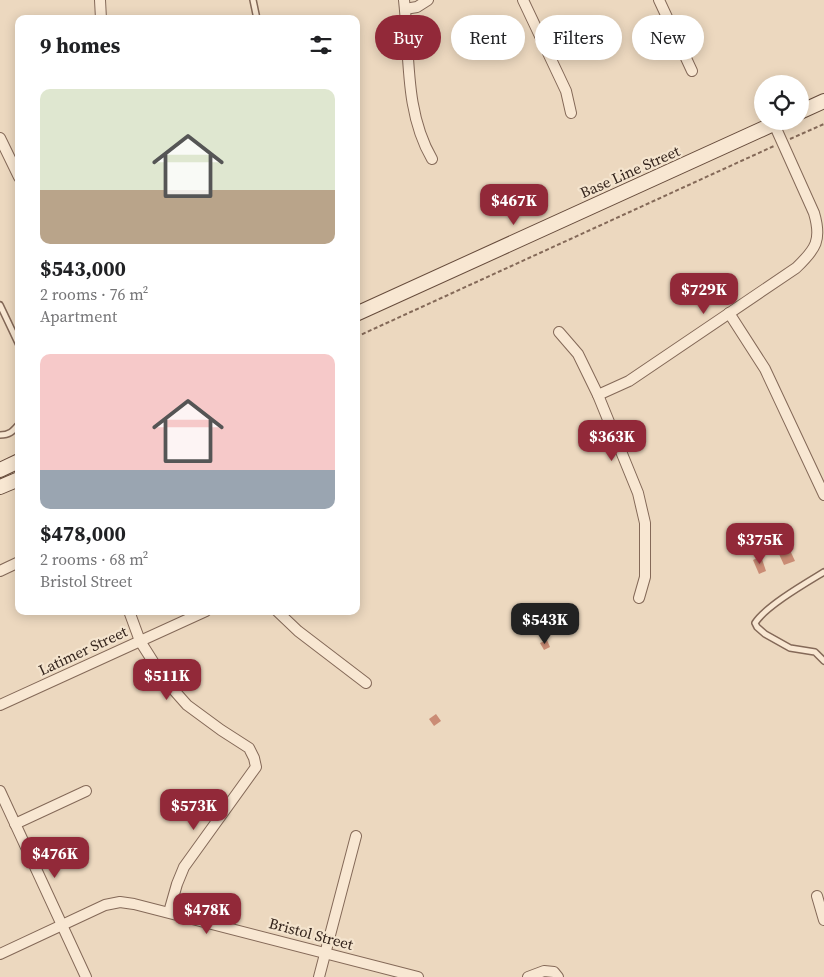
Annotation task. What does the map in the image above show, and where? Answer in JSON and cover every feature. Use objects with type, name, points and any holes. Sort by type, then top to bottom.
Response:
[{"type":"main road","points":[[809,108],[824,101]]},
{"type":"main road","name":"Base Line Street","points":[[360,312],[762,130]]},
{"type":"main road","points":[[0,470],[15,463]]},
{"type":"main road","points":[[0,487],[15,481]]},
{"type":"street","points":[[100,0],[101,15]]},
{"type":"street","points":[[428,0],[417,7],[405,5],[410,82],[416,123],[432,159]]},
{"type":"street","points":[[523,0],[566,91],[571,113]]},
{"type":"street","points":[[658,0],[692,71]]},
{"type":"street","points":[[598,395],[629,381],[796,268],[809,255],[817,241],[818,228],[814,213],[782,142],[779,130]]},
{"type":"street","points":[[0,138],[15,169]]},
{"type":"street","points":[[730,313],[765,369],[824,495]]},
{"type":"street","points":[[560,332],[578,354],[598,395],[638,493],[646,522],[646,577],[639,598]]},
{"type":"street","points":[[0,571],[15,564]]},
{"type":"street","points":[[131,615],[140,641],[164,679],[187,705],[249,748],[256,767],[184,867],[169,912]]},
{"type":"street","name":"Latimer Street","points":[[0,705],[197,615]]},
{"type":"street","points":[[281,615],[298,632],[366,683]]},
{"type":"street","points":[[16,824],[86,790]]},
{"type":"street","points":[[0,791],[86,977]]},
{"type":"street","points":[[319,977],[356,836]]},
{"type":"street","points":[[817,896],[824,920]]},
{"type":"street","name":"Bristol Street","points":[[0,954],[105,905],[120,902],[169,912],[418,977]]},
{"type":"street","points":[[528,977],[544,971],[556,975]]},
{"type":"lane","points":[[253,0],[257,15]]},
{"type":"lane","points":[[0,305],[15,337]]},
{"type":"lane","points":[[0,435],[6,435],[15,429]]},
{"type":"lane","points":[[824,572],[774,605],[755,623],[764,634],[790,648],[815,652],[824,661]]},
{"type":"path","points":[[360,335],[824,124]]},
{"type":"building","points":[[789,548],[795,561],[784,565],[778,552]]},
{"type":"building","points":[[761,556],[766,571],[759,574],[753,560]]},
{"type":"building","points":[[547,640],[550,647],[544,650],[540,643]]},
{"type":"building","points":[[436,714],[441,721],[434,726],[429,719]]}]
